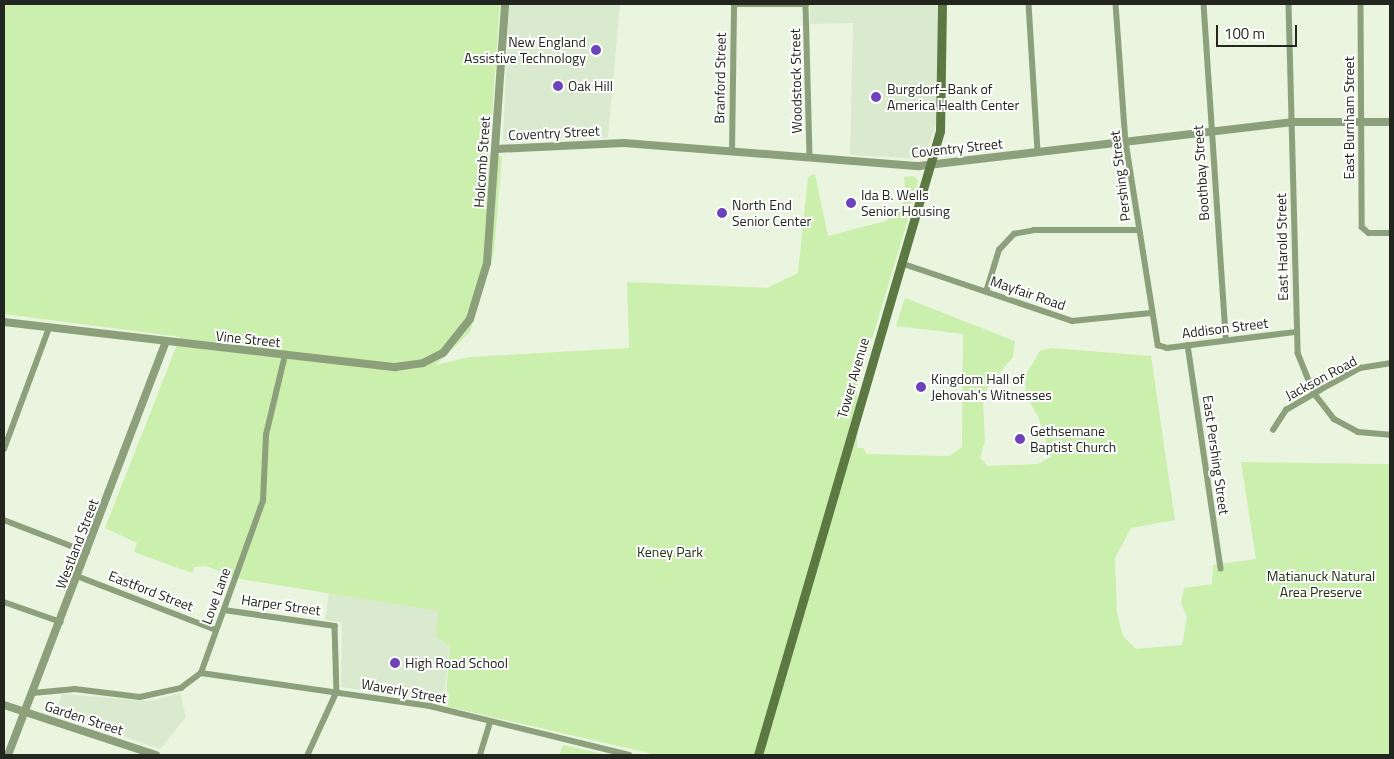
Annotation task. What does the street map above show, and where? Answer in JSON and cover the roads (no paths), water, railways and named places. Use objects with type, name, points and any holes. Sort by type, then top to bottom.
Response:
[{"type":"main road","name":"Tower Avenue","points":[[758,755],[930,165],[944,103],[942,4]]},
{"type":"street","name":"Holcomb Street","points":[[470,319],[488,254],[505,4]]},
{"type":"street","points":[[734,4],[806,4]]},
{"type":"street","name":"Branford Street","points":[[732,152],[734,4]]},
{"type":"street","name":"Woodstock Street","points":[[806,4],[810,158]]},
{"type":"street","points":[[1029,4],[1038,151]]},
{"type":"street","name":"Pershing Street","points":[[1116,4],[1126,142],[1151,313],[1158,345]]},
{"type":"street","name":"Boothbay Street","points":[[1204,4],[1210,132],[1226,339]]},
{"type":"street","name":"East Harold Street","points":[[1289,4],[1296,332],[1302,369],[1314,393],[1343,426],[1390,435]]},
{"type":"street","name":"East Burnham Street","points":[[1361,4],[1362,122],[1366,232],[1390,234]]},
{"type":"street","name":"Coventry Street","points":[[496,149],[614,143],[930,165],[1293,122],[1390,122]]},
{"type":"street","points":[[986,292],[1000,250],[1014,234],[1034,230],[1139,230]]},
{"type":"street","name":"Mayfair Road","points":[[901,263],[1080,322],[1151,313]]},
{"type":"street","name":"Vine Street","points":[[4,322],[285,356],[408,367],[444,353],[470,319]]},
{"type":"street","points":[[4,449],[49,328]]},
{"type":"street","name":"Addison Street","points":[[1158,345],[1188,345],[1296,332]]},
{"type":"street","name":"Westland Street","points":[[8,755],[166,342]]},
{"type":"street","name":"East Pershing Street","points":[[1188,345],[1221,569]]},
{"type":"street","name":"Love Lane","points":[[201,673],[263,501],[266,436],[285,356]]},
{"type":"street","name":"Jackson Road","points":[[1273,430],[1286,410],[1314,393],[1360,368],[1390,363]]},
{"type":"street","points":[[4,520],[87,552]]},
{"type":"street","name":"Eastford Street","points":[[77,576],[216,630]]},
{"type":"street","points":[[4,602],[60,622]]},
{"type":"street","name":"Harper Street","points":[[224,610],[335,626],[337,692]]},
{"type":"street","points":[[33,693],[76,689],[140,697],[182,688],[201,673]]},
{"type":"street","name":"Waverly Street","points":[[201,673],[430,706],[490,723],[630,755]]},
{"type":"street","points":[[308,755],[337,692]]},
{"type":"street","name":"Garden Street","points":[[4,705],[156,755]]},
{"type":"street","points":[[480,755],[490,723]]},
{"type":"place","name":"New England Assistive Technology","points":[[596,50]]},
{"type":"place","name":"Oak Hill","points":[[558,86]]},
{"type":"place","name":"Burgdorf–Bank of America Health Center","points":[[876,97]]},
{"type":"place","name":"Ida B. Wells Senior Housing","points":[[851,203]]},
{"type":"place","name":"North End Senior Center","points":[[722,213]]},
{"type":"place","name":"Kingdom Hall of Jehovah's Witnesses","points":[[921,387]]},
{"type":"place","name":"Gethsemane Baptist Church","points":[[1020,439]]},
{"type":"place","name":"High Road School","points":[[395,663]]},
{"type":"park label","name":"Keney Park","points":[[670,552]]},
{"type":"park label","name":"Matianuck Natural Area Preserve","points":[[1321,584]]}]
